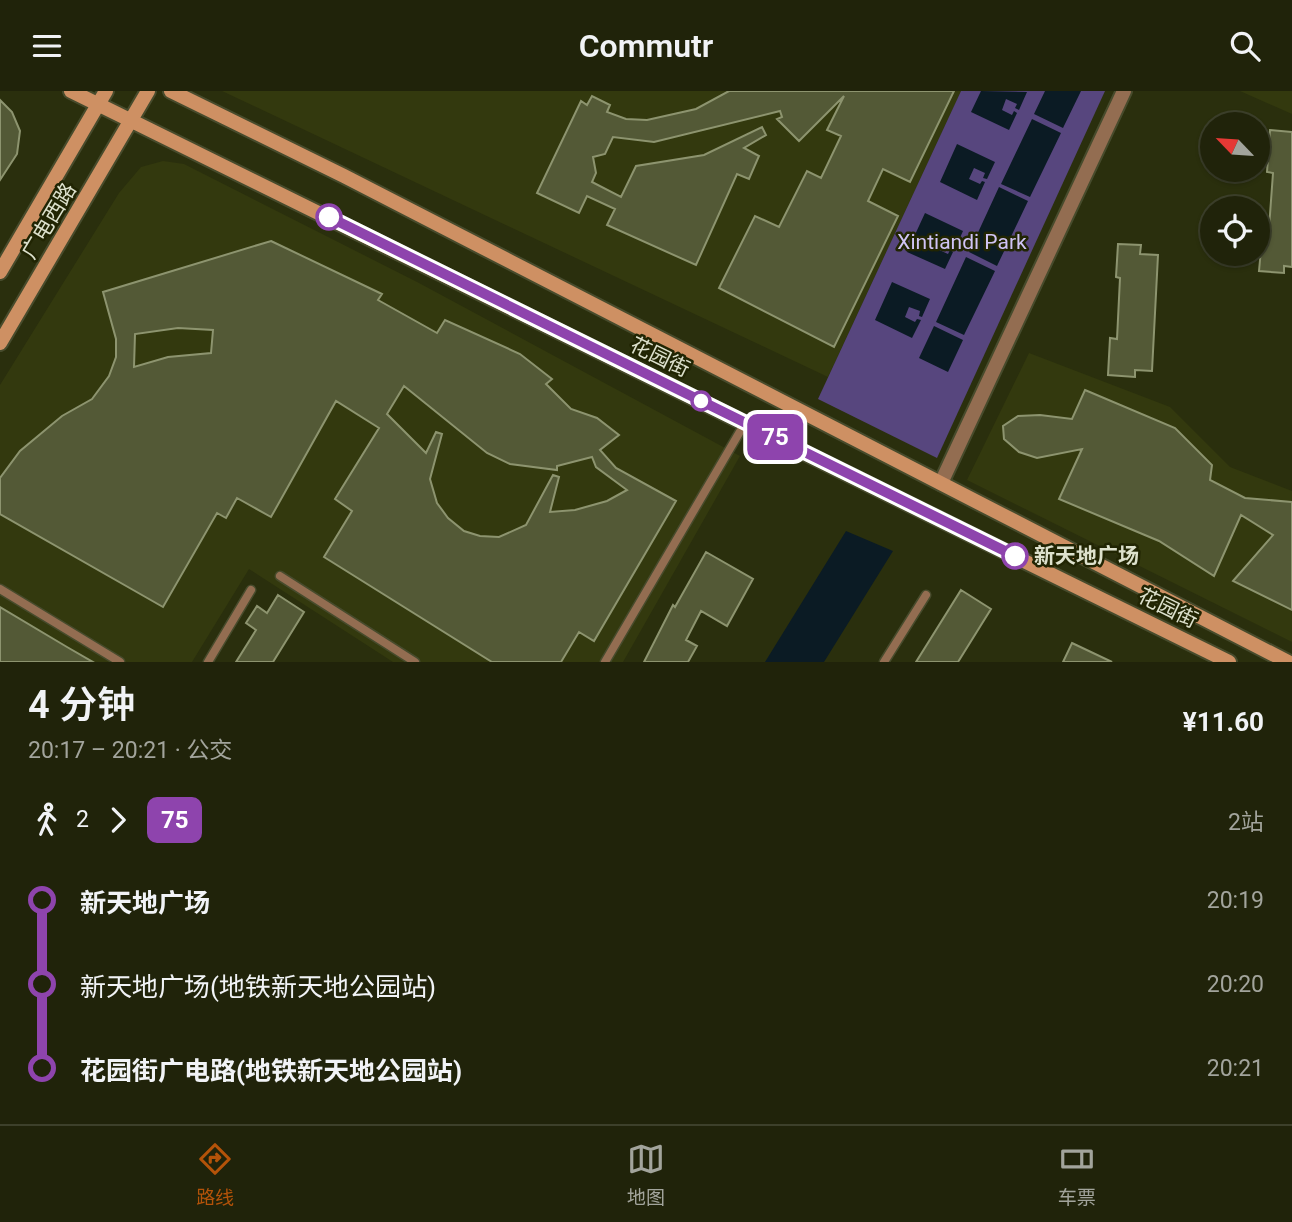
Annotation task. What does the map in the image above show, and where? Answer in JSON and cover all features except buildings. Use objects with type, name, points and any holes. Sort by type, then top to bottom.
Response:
[{"type":"main road","name":"花园街","points":[[71,91],[103,97],[134,120],[1229,662]]},
{"type":"main road","name":"广电西路","points":[[0,343],[134,120],[148,91]]},
{"type":"main road","name":"花园街","points":[[172,91],[356,182],[1288,662]]},
{"type":"main road","name":"广电西路","points":[[0,272],[103,97]]},
{"type":"street","points":[[941,483],[1124,91]]},
{"type":"lane","points":[[605,662],[745,423]]},
{"type":"lane","points":[[281,576],[415,662]]},
{"type":"lane","points":[[0,589],[120,662]]},
{"type":"lane","points":[[208,662],[251,590]]},
{"type":"lane","points":[[884,662],[926,595]]},
{"type":"shaded area","points":[[222,91],[961,91],[828,377]]},
{"type":"shaded area","points":[[1240,91],[1292,91],[1292,114]]},
{"type":"shaded area","points":[[163,161],[184,164],[419,283],[740,456],[623,662],[393,662],[249,569],[192,662],[0,662],[0,385],[119,193],[141,167]]},
{"type":"shaded area","points":[[1029,353],[1170,407],[1230,467],[1292,491],[1292,642],[967,480]]},
{"type":"green space","name":"Xintiandi Park","points":[[961,91],[1105,91],[937,458],[818,399]]},
{"type":"water","points":[[981,91],[1027,92],[1019,110],[1015,108],[1017,104],[1006,99],[1002,110],[1012,115],[1014,111],[1017,113],[1009,130],[971,112]]},
{"type":"water","points":[[1045,91],[1081,91],[1063,128],[1034,114]]},
{"type":"water","points":[[1032,119],[1061,133],[1030,197],[1001,184]]},
{"type":"water","points":[[957,144],[995,162],[987,179],[983,178],[985,173],[974,168],[969,179],[980,184],[985,182],[977,200],[940,182]]},
{"type":"water","points":[[999,187],[1028,201],[997,266],[969,252]]},
{"type":"water","points":[[925,213],[963,231],[955,249],[951,247],[953,243],[942,238],[937,249],[948,254],[950,250],[953,252],[945,269],[907,252]]},
{"type":"water","points":[[966,257],[995,271],[964,335],[936,322]]},
{"type":"water","points":[[892,282],[930,299],[922,317],[919,316],[920,311],[909,307],[905,317],[915,322],[917,319],[921,320],[912,338],[875,320]]},
{"type":"water","points":[[934,326],[963,340],[948,372],[919,358]]},
{"type":"water","points":[[846,531],[893,551],[824,662],[765,662]]},
{"type":"bus line","name":"75","points":[[329,217],[1015,556]]},
{"type":"place","name":"新天地广场","points":[[1015,556]]}]
